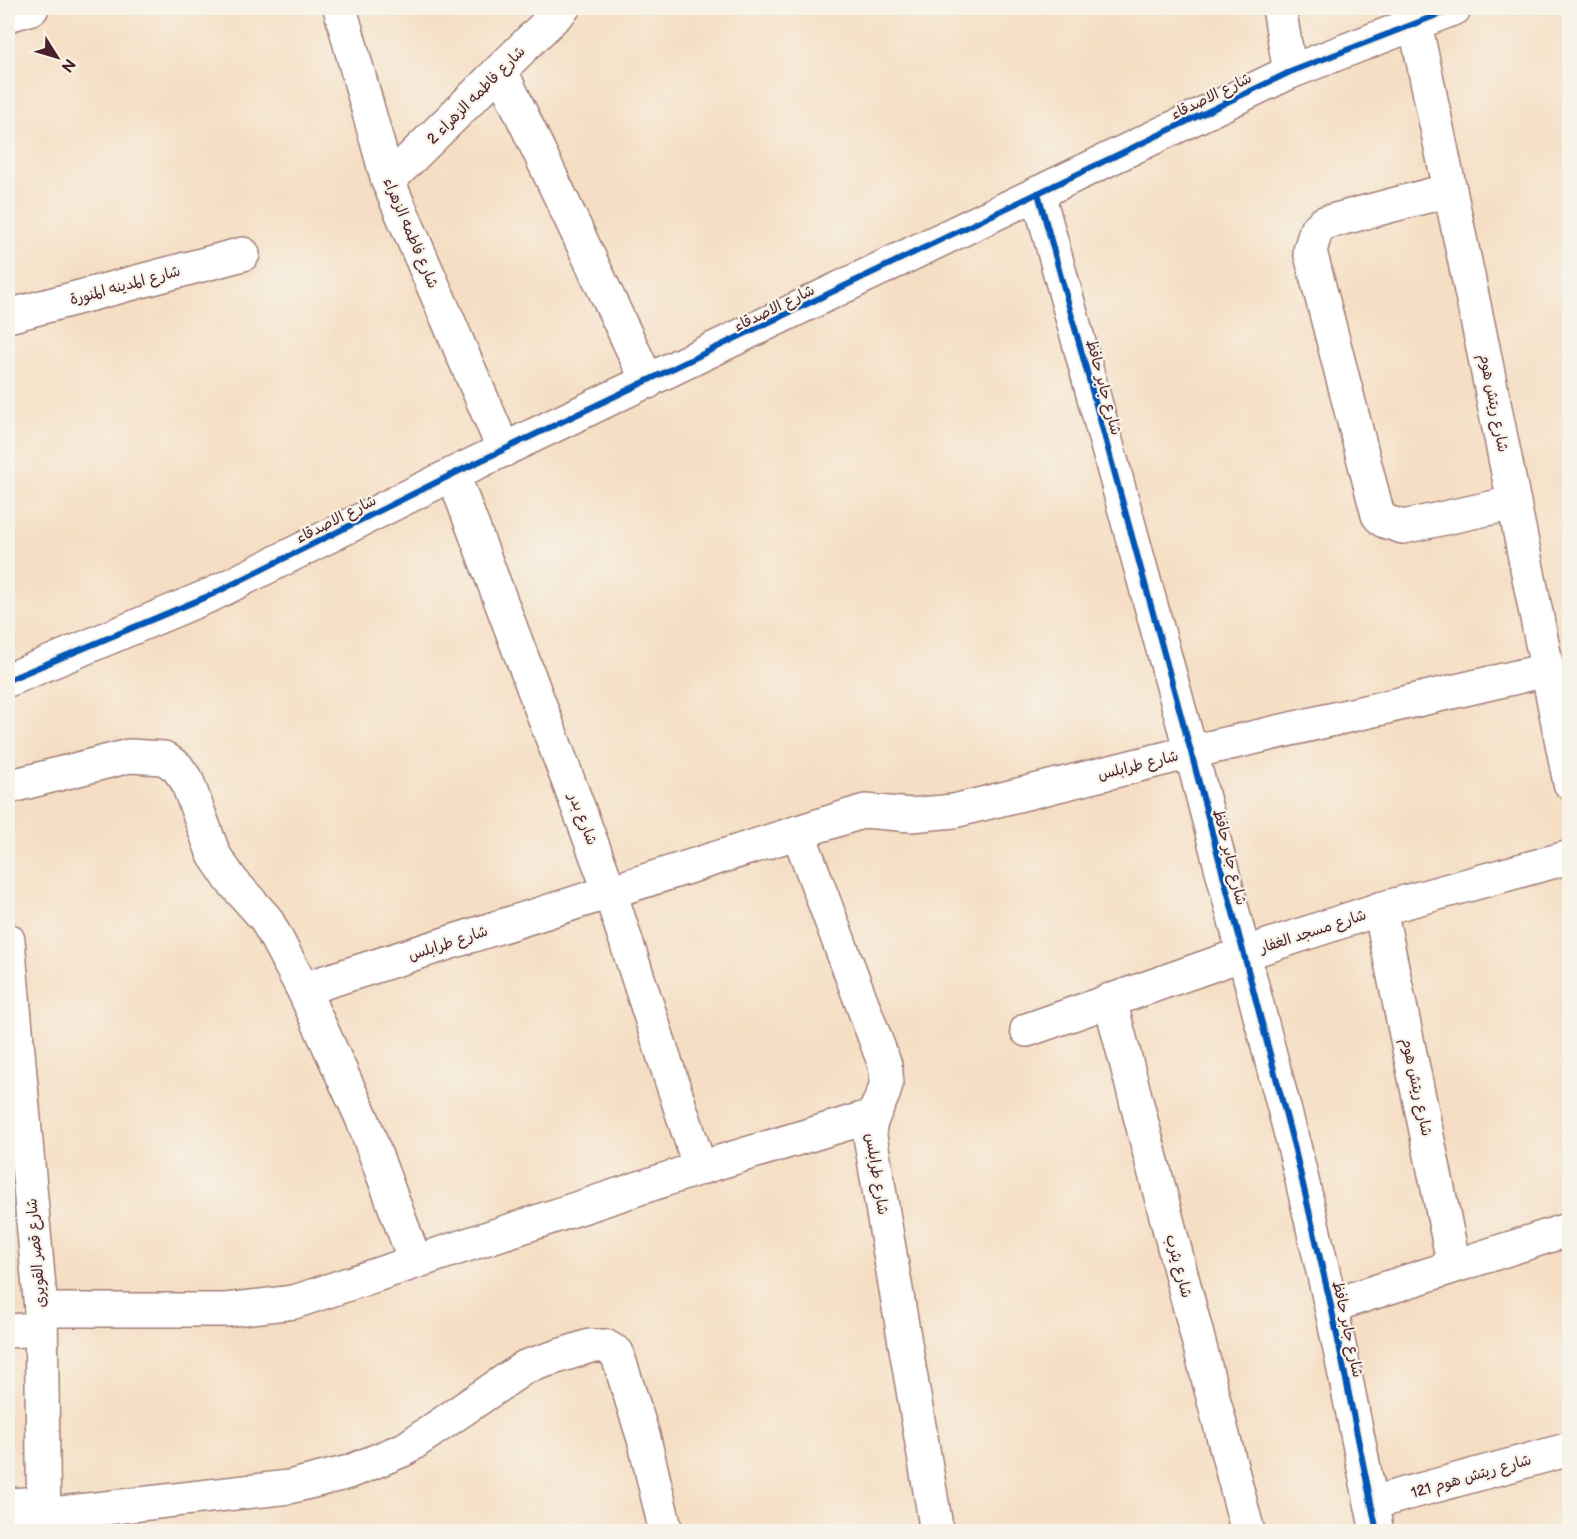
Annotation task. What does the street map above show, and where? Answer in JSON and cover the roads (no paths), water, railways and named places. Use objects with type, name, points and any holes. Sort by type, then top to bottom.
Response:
[{"type":"street","points":[[8,15],[32,8]]},
{"type":"street","name":"شارع فاطمه الزهراء","points":[[340,8],[388,181],[504,450]]},
{"type":"street","name":"شارع فاطمه الزهراء 2","points":[[388,181],[563,8]]},
{"type":"street","points":[[1279,8],[1290,72]]},
{"type":"street","name":"شارع الاصدقاء","points":[[8,680],[213,594],[453,474],[1290,72],[1455,8]]},
{"type":"street","name":"شارع ريتش هوم","points":[[1415,23],[1569,783]]},
{"type":"street","points":[[501,71],[648,382]]},
{"type":"street","points":[[1450,190],[1324,223],[1316,230],[1310,251],[1378,514],[1393,526],[1403,527],[1514,503]]},
{"type":"street","name":"شارع جابر حافظ","points":[[1038,193],[1191,752],[1295,1150],[1331,1306],[1375,1517]]},
{"type":"street","name":"شارع المدينه المنورة","points":[[8,316],[243,254]]},
{"type":"street","name":"شارع بدر","points":[[453,474],[610,892],[700,1168]]},
{"type":"street","name":"شارع طرابلس","points":[[303,989],[865,811],[933,815],[954,811],[1191,752],[1547,670]]},
{"type":"street","points":[[8,788],[129,756],[164,758],[177,767],[187,781],[214,855],[231,880],[267,919],[303,989],[362,1118],[414,1262]]},
{"type":"street","name":"شارع طرابلس","points":[[798,832],[885,1065],[887,1090],[872,1116],[869,1130],[937,1532]]},
{"type":"street","name":"شارع مسجد الغفار","points":[[1027,1030],[1243,954],[1380,909],[1569,857]]},
{"type":"street","name":"شارع ريتش هوم","points":[[1380,909],[1454,1266]]},
{"type":"street","name":"شارع قصر القويرى","points":[[8,940],[41,1319],[44,1517]]},
{"type":"street","name":"شارع يثرب","points":[[1110,1000],[1248,1532]]},
{"type":"street","points":[[8,1331],[41,1319],[226,1310],[294,1302],[700,1168],[872,1116]]},
{"type":"street","points":[[1331,1306],[1569,1229]]},
{"type":"street","points":[[8,1505],[44,1517],[289,1487],[349,1472],[405,1449],[525,1367],[590,1346],[605,1346],[616,1353],[644,1439],[666,1532]]},
{"type":"street","name":"شارع ريتش هوم 121","points":[[1375,1517],[1569,1449]]}]
